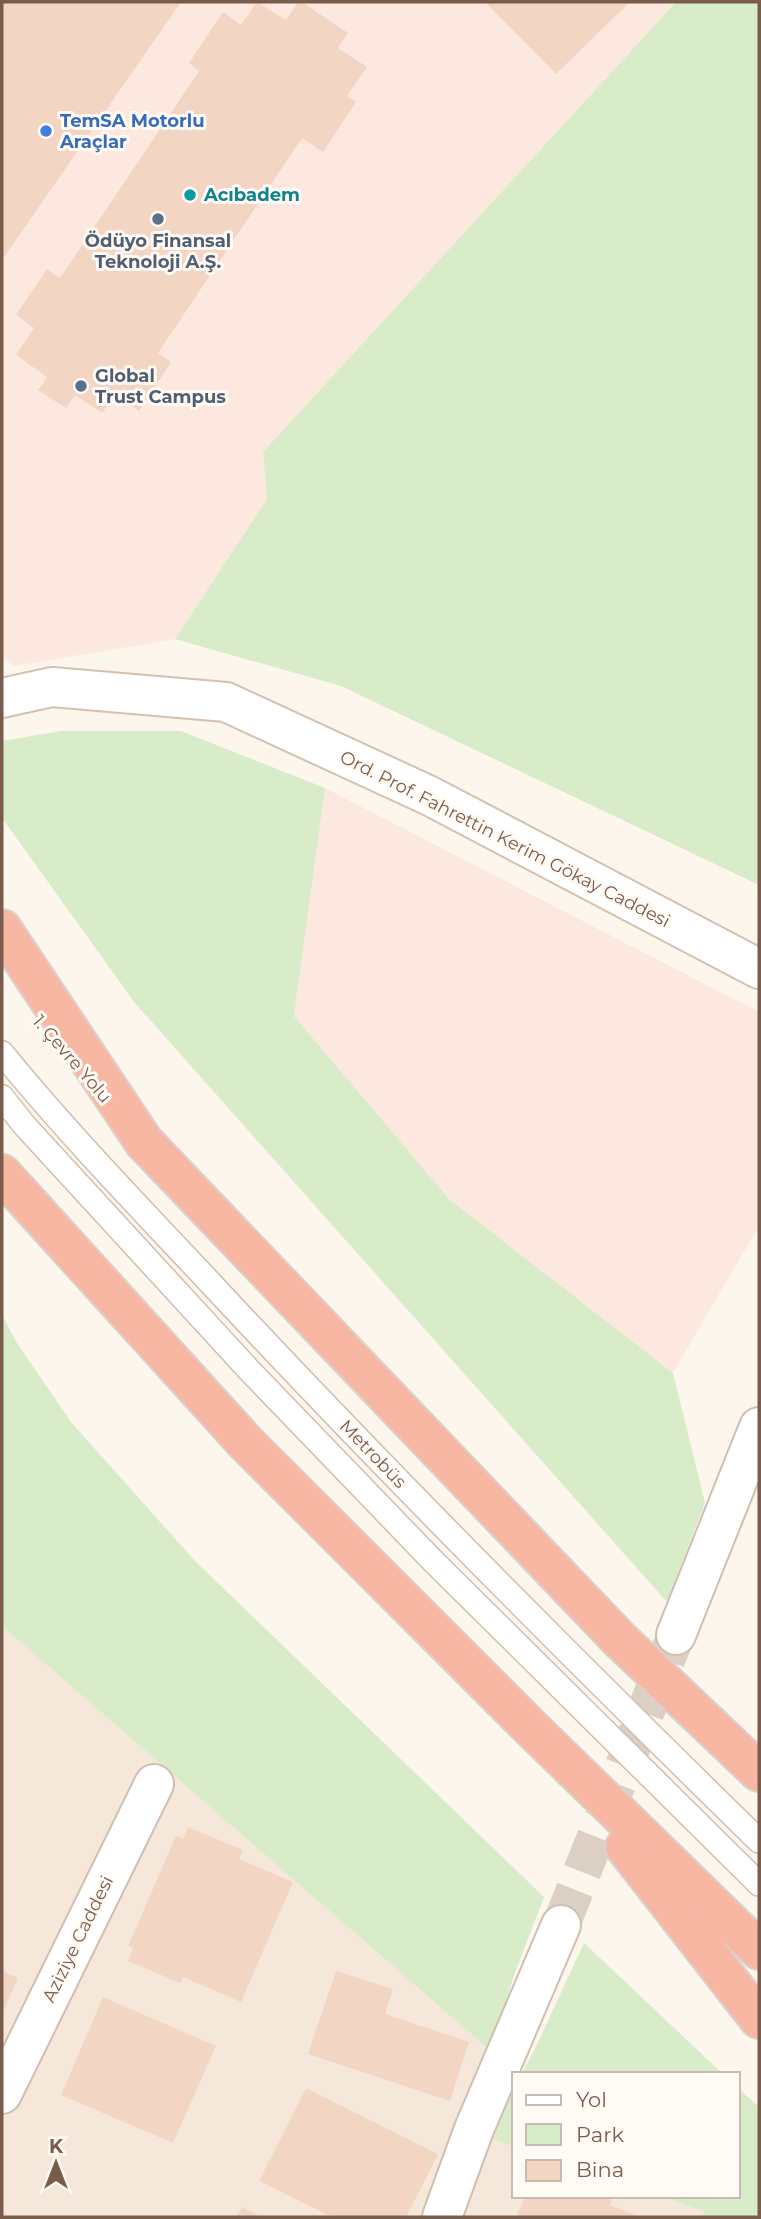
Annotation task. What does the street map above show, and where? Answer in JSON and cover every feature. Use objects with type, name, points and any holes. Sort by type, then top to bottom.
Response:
[{"type":"highway","points":[[2,929],[144,1142],[610,1629],[759,1772]]},
{"type":"highway","name":"1. Çevre Yolu","points":[[2,976],[64,1052],[144,1142]]},
{"type":"highway","points":[[2,1174],[245,1442],[530,1727],[759,1950]]},
{"type":"highway","points":[[530,1727],[759,2019]]},
{"type":"street","name":"Ord. Prof. Fahrettin Kerim Gökay Caddesi","points":[[2,698],[52,687],[226,702],[430,796],[759,969]]},
{"type":"street","points":[[676,1635],[759,1427]]},
{"type":"street","name":"Aziziye Caddesi","points":[[2,2094],[155,1784]]},
{"type":"street","points":[[442,2217],[474,2129],[561,1925]]},
{"type":"lane","name":"Metrobüs","points":[[2,1053],[44,1104],[271,1349],[453,1537],[759,1841]]},
{"type":"lane","name":"Metrobüs","points":[[2,1097],[249,1370],[433,1561],[759,1884]]},
{"type":"shaded area","points":[[2,2],[676,2],[263,452],[267,499],[175,639],[13,666],[2,656]]},
{"type":"shaded area","points":[[325,788],[759,1012],[759,1226],[673,1373],[449,1199],[294,1016]]},
{"type":"shaded area","points":[[2,1626],[493,2053],[469,2131],[512,2146],[512,2198],[666,2198],[705,2211],[703,2217],[2,2217]]},
{"type":"green space","points":[[676,2],[759,2],[759,885],[341,686],[175,639],[267,499],[263,452]]},
{"type":"green space","points":[[61,731],[181,731],[325,788],[294,1016],[449,1199],[673,1373],[705,1503],[667,1602],[135,1003],[2,818],[2,741]]},
{"type":"green space","points":[[2,1315],[17,1343],[71,1422],[195,1561],[544,1897],[513,1978],[493,2053],[2,1626]]},
{"type":"green space","points":[[584,1943],[721,2072],[522,2072]]},
{"type":"green space","points":[[512,2088],[512,2146],[484,2136]]},
{"type":"green space","points":[[740,2090],[759,2107],[759,2217],[703,2217],[704,2211],[666,2198],[740,2198]]},
{"type":"building","name":"TemSA Motorlu Araçlar","points":[[2,2],[181,2],[2,260]]},
{"type":"building","name":"Acıbadem","points":[[257,2],[286,20],[298,2],[302,2],[348,33],[338,48],[367,67],[347,96],[356,102],[323,152],[302,138],[158,353],[171,362],[139,411],[115,395],[102,413],[75,395],[66,408],[38,390],[47,377],[16,355],[34,328],[16,315],[47,269],[60,278],[199,71],[189,63],[223,12],[241,25]]},
{"type":"building","points":[[485,2],[630,2],[556,74]]},
{"type":"building","points":[[188,1827],[243,1850],[239,1859],[293,1882],[241,2002],[183,1977],[180,1983],[128,1961],[133,1948],[128,1946],[176,1836],[183,1839]]},
{"type":"building","points":[[2,1971],[18,1978],[2,2014]]},
{"type":"building","points":[[336,1971],[393,1989],[385,2014],[469,2042],[450,2101],[308,2054]]},
{"type":"building","points":[[103,1997],[216,2046],[173,2143],[61,2095]]},
{"type":"building","points":[[306,2088],[438,2154],[406,2217],[332,2217],[259,2181]]},
{"type":"building","points":[[524,2198],[612,2198],[610,2205],[640,2217],[516,2217]]},
{"type":"building","points":[[242,2207],[261,2217],[236,2217]]},
{"type":"tunnel","points":[[561,1925],[676,1635]]},
{"type":"place","name":"TemSA Motorlu Araçlar","points":[[46,131]]},
{"type":"place","name":"Acıbadem","points":[[190,195]]},
{"type":"place","name":"Ödüyo Finansal Teknoloji A.Ş.","points":[[158,219]]},
{"type":"place","name":"Global Trust Campus","points":[[81,386]]}]
